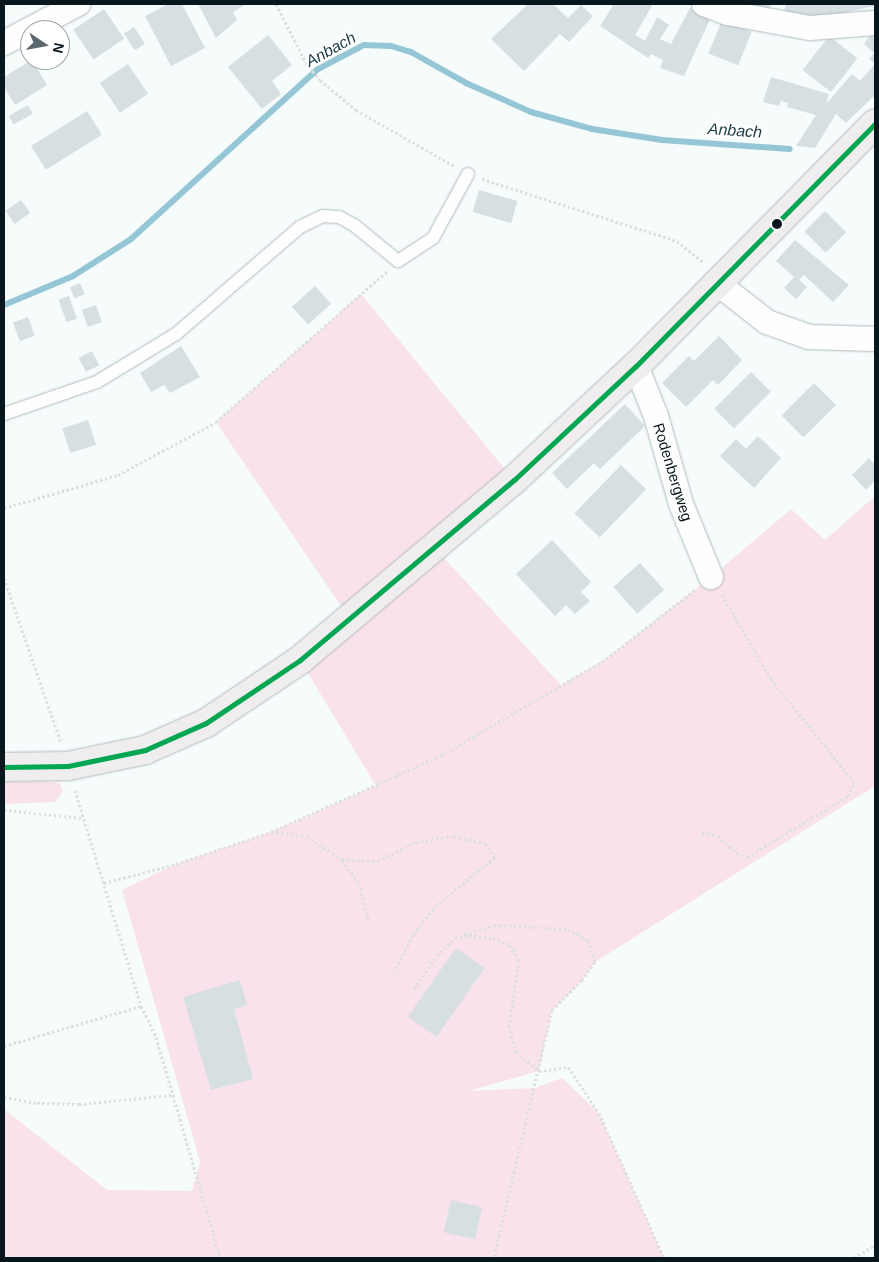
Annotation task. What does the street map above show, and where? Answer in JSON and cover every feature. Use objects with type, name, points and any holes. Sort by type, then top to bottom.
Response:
[{"type":"main road","points":[[4,767],[68,766],[144,750],[206,723],[300,660],[514,480],[636,366],[875,124]]},
{"type":"street","points":[[4,43],[78,4]]},
{"type":"street","points":[[704,4],[728,13],[810,28],[875,23]]},
{"type":"street","points":[[719,280],[768,322],[809,338],[875,339]]},
{"type":"street","name":"Rodenbergweg","points":[[636,366],[656,416],[680,504],[711,577]]},
{"type":"lane","points":[[4,414],[97,382],[176,334],[300,227],[323,216],[340,217],[354,225],[398,261],[434,238],[468,174]]},
{"type":"path","points":[[276,4],[306,63],[320,80],[356,110],[468,174],[677,241],[719,280]]},
{"type":"path","points":[[4,508],[118,475],[216,422],[398,261]]},
{"type":"path","points":[[104,883],[176,864],[271,832],[442,755],[606,659],[711,577],[771,679],[854,782],[848,796],[747,857],[736,854],[718,836],[702,833]]},
{"type":"path","points":[[4,578],[68,766],[141,1006],[156,1037],[220,1258]]},
{"type":"path","points":[[4,810],[84,818]]},
{"type":"path","points":[[271,832],[307,836],[342,860],[358,883],[369,923]]},
{"type":"path","points":[[342,860],[378,861],[416,842],[454,836],[485,843],[495,857],[436,905],[413,935],[394,971]]},
{"type":"path","points":[[414,989],[437,956],[455,938],[494,925],[522,925],[568,929],[588,940],[595,962],[582,980],[552,1010],[494,1258]]},
{"type":"path","points":[[463,934],[493,938],[510,945],[519,960],[509,1026],[516,1052],[539,1071],[568,1067],[598,1113],[664,1258]]},
{"type":"path","points":[[4,1046],[141,1006]]},
{"type":"path","points":[[4,1097],[37,1103],[79,1104],[172,1095]]},
{"type":"path","points":[[854,1258],[875,1245]]},
{"type":"shaded area","points":[[361,294],[514,480],[433,546],[561,685],[606,659],[711,577],[791,509],[825,540],[875,496],[875,786],[595,962],[582,980],[552,1010],[539,1071],[468,1091],[535,1088],[562,1078],[599,1113],[664,1258],[4,1258],[4,1109],[107,1190],[192,1191],[200,1161],[122,890],[176,864],[271,832],[376,786],[300,660],[349,618],[216,422]]},
{"type":"shaded area","points":[[4,781],[53,782],[60,784],[63,791],[55,802],[4,804]]},
{"type":"building","points":[[168,4],[182,4],[205,48],[171,66],[145,16]]},
{"type":"building","points":[[198,4],[247,4],[233,12],[237,20],[216,38]]},
{"type":"building","points":[[528,4],[553,4],[568,18],[581,5],[593,16],[569,42],[560,34],[524,71],[491,39]]},
{"type":"building","points":[[614,4],[653,4],[635,35],[645,41],[657,17],[669,25],[660,39],[671,44],[690,8],[711,17],[684,76],[660,68],[663,60],[651,54],[648,58],[600,26]]},
{"type":"building","points":[[744,4],[771,4],[768,13]]},
{"type":"building","points":[[786,4],[875,4],[875,6],[819,18],[784,12]]},
{"type":"building","points":[[104,9],[124,39],[93,60],[73,30]]},
{"type":"building","points":[[722,20],[752,32],[738,65],[709,53]]},
{"type":"building","points":[[134,27],[145,44],[135,50],[124,34]]},
{"type":"building","points":[[875,28],[875,64],[869,59],[874,53],[864,44]]},
{"type":"building","points":[[268,35],[292,65],[272,81],[281,94],[262,109],[228,67]]},
{"type":"building","points":[[829,36],[857,58],[831,92],[803,70]]},
{"type":"building","points":[[128,64],[148,94],[120,113],[100,83]]},
{"type":"building","points":[[875,64],[875,95],[846,123],[836,114],[815,148],[796,146],[816,115],[787,107],[788,103],[781,101],[779,106],[763,102],[771,77],[829,94],[826,104],[852,74],[860,81]]},
{"type":"building","points":[[20,67],[20,70],[38,70],[47,85],[15,105],[4,87],[4,77]]},
{"type":"building","points":[[28,105],[33,114],[14,124],[9,116]]},
{"type":"building","points":[[87,111],[102,135],[46,170],[31,146]]},
{"type":"building","points":[[479,190],[517,201],[511,223],[473,212]]},
{"type":"building","points":[[21,200],[30,213],[15,224],[5,211]]},
{"type":"building","points":[[825,211],[846,232],[826,253],[804,232]]},
{"type":"building","points":[[795,240],[849,285],[833,302],[804,275],[799,280],[807,287],[796,299],[784,288],[794,277],[776,261]]},
{"type":"building","points":[[80,283],[85,294],[75,298],[70,287]]},
{"type":"building","points":[[315,286],[331,304],[308,325],[292,307]]},
{"type":"building","points":[[69,296],[77,319],[66,322],[59,300]]},
{"type":"building","points":[[96,305],[102,322],[88,327],[82,310]]},
{"type":"building","points":[[28,317],[35,336],[20,341],[13,322]]},
{"type":"building","points":[[719,336],[742,360],[718,385],[713,380],[686,407],[662,383],[689,356],[694,361]]},
{"type":"building","points":[[181,346],[200,377],[170,393],[164,385],[151,392],[140,373]]},
{"type":"building","points":[[92,351],[99,365],[86,372],[79,358]]},
{"type":"building","points":[[751,372],[771,392],[734,429],[714,409]]},
{"type":"building","points":[[814,383],[836,405],[803,437],[781,416]]},
{"type":"building","points":[[625,404],[645,426],[600,469],[594,463],[567,489],[552,473]]},
{"type":"building","points":[[88,420],[96,445],[70,453],[62,428]]},
{"type":"building","points":[[758,436],[781,458],[754,488],[720,456],[736,439],[746,449]]},
{"type":"building","points":[[869,458],[875,465],[875,481],[866,490],[852,475]]},
{"type":"building","points":[[621,465],[646,489],[600,538],[574,513]]},
{"type":"building","points":[[552,540],[591,582],[581,592],[590,601],[575,614],[566,605],[555,616],[516,574]]},
{"type":"building","points":[[640,563],[664,590],[637,614],[613,587]]},
{"type":"building","points":[[456,948],[485,968],[436,1037],[408,1017]]},
{"type":"building","points":[[240,980],[247,1005],[234,1009],[253,1079],[211,1090],[183,997]]},
{"type":"building","points":[[451,1200],[482,1207],[475,1239],[444,1232]]},
{"type":"waterway","name":"Anbach","points":[[4,305],[73,276],[131,239],[318,69],[364,45],[391,46],[411,52],[466,83],[531,112],[592,129],[662,140],[790,149]]},
{"type":"transit line","points":[[4,767],[68,766],[145,750],[206,723],[300,660],[514,480],[636,366],[875,124]]}]
